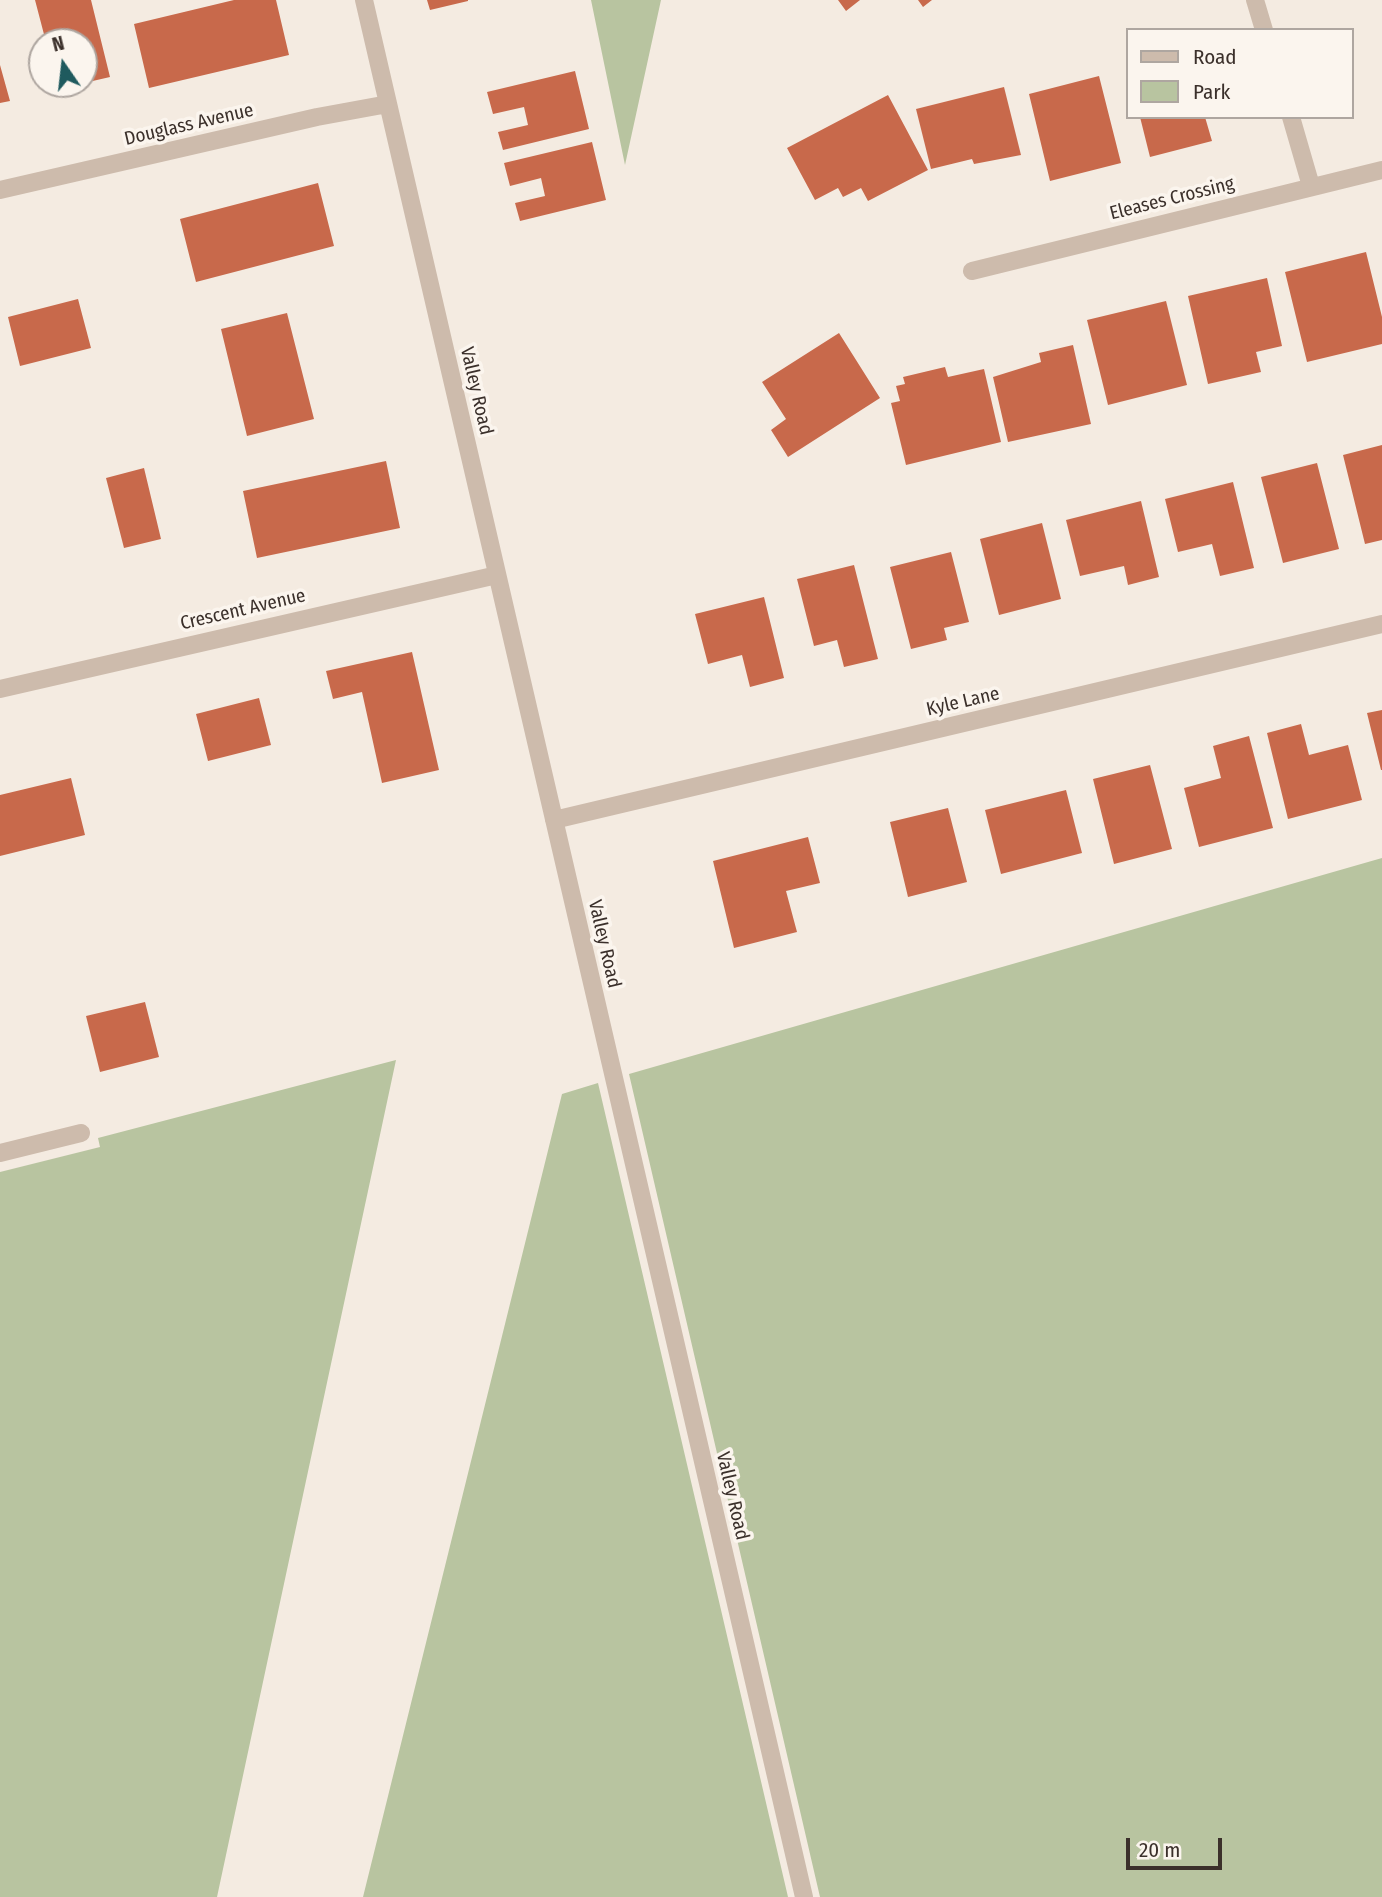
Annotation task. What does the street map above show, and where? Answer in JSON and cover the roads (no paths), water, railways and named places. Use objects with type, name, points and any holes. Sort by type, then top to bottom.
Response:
[{"type":"street","name":"Valley Road","points":[[364,0],[804,1897]]},
{"type":"street","points":[[1255,0],[1263,28]]},
{"type":"street","name":"Douglass Avenue","points":[[0,190],[317,117],[388,104]]},
{"type":"street","points":[[1292,119],[1311,186]]},
{"type":"street","name":"Eleases Crossing","points":[[972,271],[1382,170]]},
{"type":"street","name":"Crescent Avenue","points":[[0,689],[497,575]]},
{"type":"street","name":"Kyle Lane","points":[[554,820],[1382,624]]},
{"type":"street","points":[[0,1153],[81,1133]]}]
